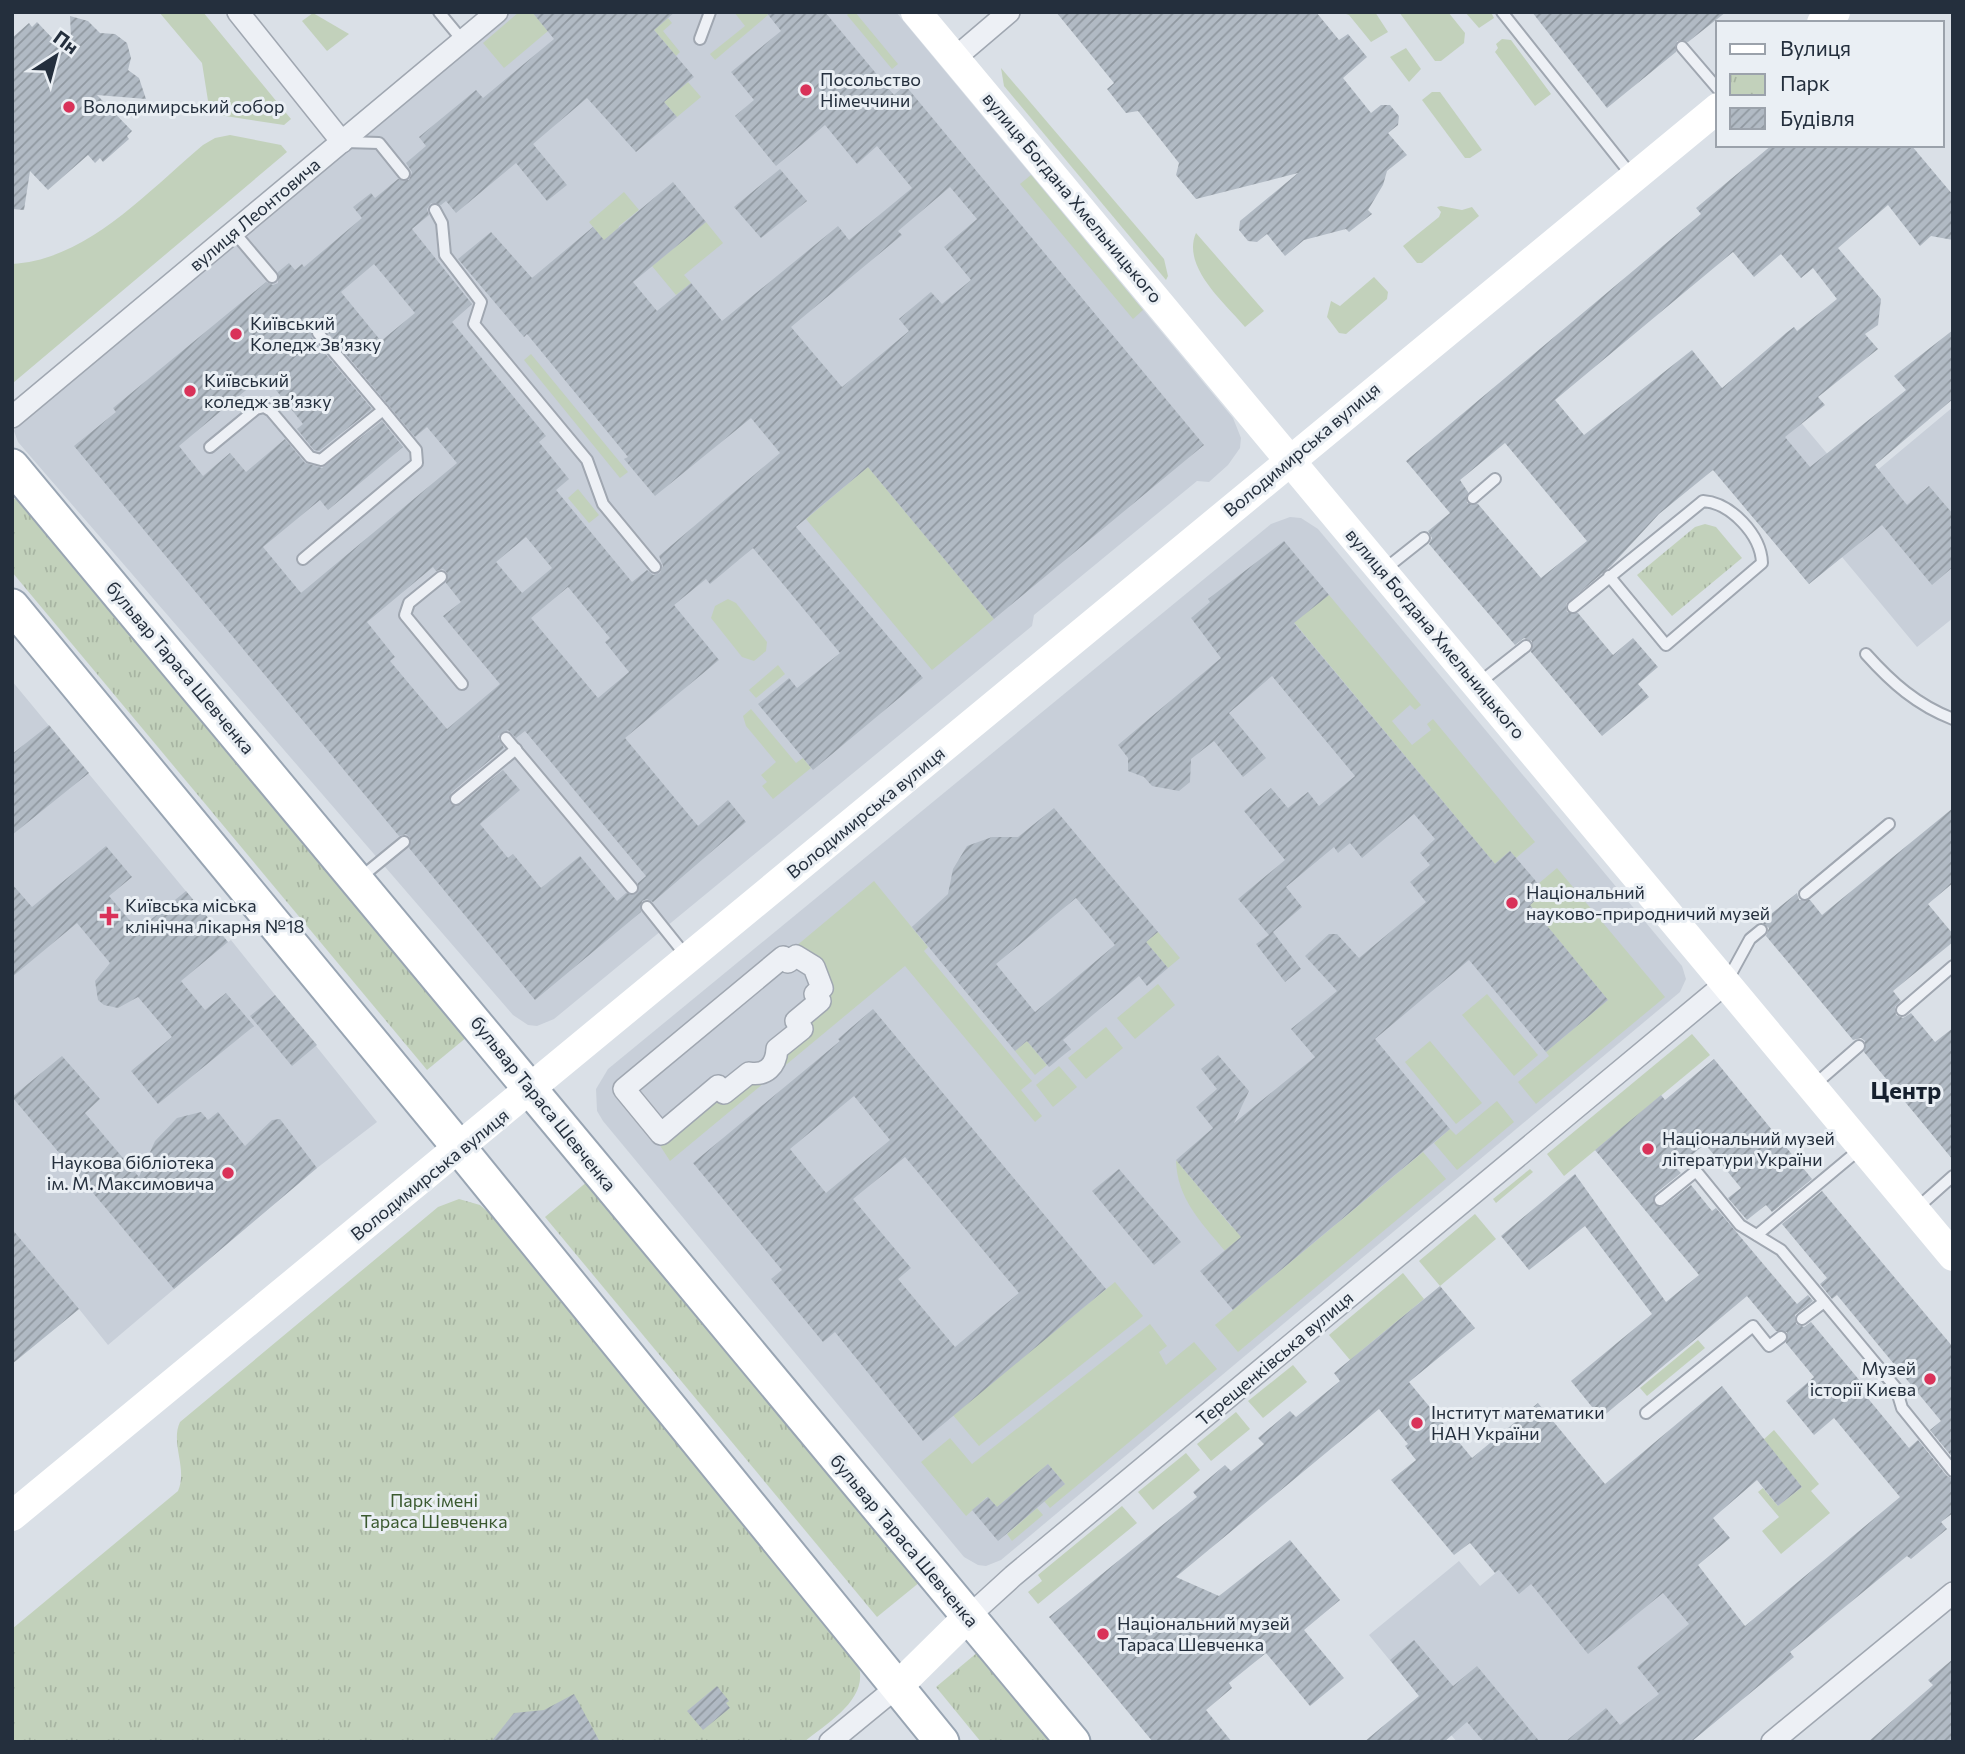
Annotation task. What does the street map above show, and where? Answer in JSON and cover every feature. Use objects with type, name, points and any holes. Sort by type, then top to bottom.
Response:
[{"type":"main road","name":"вулиця Богдана Хмельницького","points":[[916,12],[1953,1256]]},
{"type":"main road","name":"Володимирська вулиця","points":[[12,1516],[461,1150],[1290,459],[1716,110]]},
{"type":"main road","name":"бульвар Тараса Шевченка","points":[[12,466],[1073,1742]]},
{"type":"main road","points":[[12,607],[461,1150],[942,1742]]},
{"type":"main road","name":"Терещенківська вулиця","points":[[897,1686],[968,1617]]},
{"type":"street","points":[[237,12],[342,142]]},
{"type":"street","points":[[954,58],[1009,12]]},
{"type":"street","name":"вулиця Леонтовича","points":[[12,417],[496,13]]},
{"type":"street","points":[[796,956],[809,962],[821,981],[822,988],[815,995],[820,1001],[796,1021],[802,1028],[777,1049],[774,1064],[769,1069],[756,1074],[749,1073],[724,1093],[718,1086],[661,1134],[624,1089],[783,957],[788,962],[796,956]]},
{"type":"street","name":"Терещенківська вулиця","points":[[968,1617],[996,1590],[1726,983]]},
{"type":"street","points":[[1772,1742],[1953,1593]]},
{"type":"street","name":"Терещенківська вулиця","points":[[830,1742],[897,1686]]},
{"type":"lane","points":[[439,12],[463,41]]},
{"type":"lane","points":[[700,39],[710,12]]},
{"type":"lane","points":[[1502,12],[1633,177]]},
{"type":"lane","points":[[1682,47],[1716,87]]},
{"type":"lane","points":[[342,142],[379,143],[404,174]]},
{"type":"lane","points":[[435,210],[442,223],[444,255],[481,302],[474,324],[587,460],[603,503],[655,567]]},
{"type":"lane","points":[[234,232],[272,277]]},
{"type":"lane","points":[[303,559],[417,463],[416,450],[318,333]]},
{"type":"lane","points":[[210,447],[256,409],[264,407],[271,411],[310,457],[321,460],[383,410]]},
{"type":"lane","points":[[1473,498],[1495,479]]},
{"type":"lane","points":[[1573,607],[1609,576],[1703,501],[1719,502],[1732,512],[1762,549],[1762,563],[1666,645],[1609,576]]},
{"type":"lane","points":[[1382,571],[1424,538]]},
{"type":"lane","points":[[440,577],[409,603],[405,615],[462,684]]},
{"type":"lane","points":[[1477,684],[1526,646]]},
{"type":"lane","points":[[1866,654],[1906,694],[1931,710],[1953,719]]},
{"type":"lane","points":[[506,738],[632,888]]},
{"type":"lane","points":[[456,799],[516,750]]},
{"type":"lane","points":[[1805,894],[1889,824]]},
{"type":"lane","points":[[357,881],[404,842]]},
{"type":"lane","points":[[647,907],[689,959]]},
{"type":"lane","points":[[1726,983],[1750,939],[1761,930]]},
{"type":"lane","points":[[1902,1010],[1953,966]]},
{"type":"lane","points":[[1812,1087],[1858,1046]]},
{"type":"lane","points":[[1757,1235],[1863,1147]]},
{"type":"lane","points":[[1660,1200],[1696,1171],[1740,1225],[1781,1250],[1896,1388],[1902,1408],[1953,1471]]},
{"type":"lane","points":[[1915,1210],[1953,1176]]},
{"type":"lane","points":[[1802,1320],[1824,1302]]},
{"type":"lane","points":[[1646,1413],[1753,1326],[1769,1346],[1781,1337]]},
{"type":"shaded area","points":[[505,12],[896,12],[1233,418],[1241,438],[1240,448],[1228,465],[1209,482],[1197,481],[1034,615],[1032,626],[554,1019],[537,1026],[528,1025],[513,1015],[18,442],[14,431],[16,426]]},
{"type":"shaded area","points":[[1953,407],[1953,618],[1917,647],[1842,557],[1809,584],[1718,475],[1793,413],[1856,488]]},
{"type":"shaded area","points":[[1290,517],[1301,518],[1318,529],[1682,966],[1686,979],[1680,992],[1001,1560],[986,1566],[978,1565],[964,1557],[603,1121],[597,1111],[596,1089],[608,1069],[1271,524]]},
{"type":"shaded area","points":[[12,681],[228,942],[231,940],[377,1122],[317,1168],[108,1345],[79,1309],[12,1364]]},
{"type":"shaded area","points":[[1577,1505],[1759,1685],[1691,1742],[1457,1742],[1369,1635],[1459,1561],[1480,1586]]},
{"type":"green space","points":[[159,12],[203,12],[291,119],[284,125],[219,115],[209,107],[202,63]]},
{"type":"green space","points":[[519,12],[532,12],[548,31],[504,68],[483,43]]},
{"type":"green space","points":[[734,12],[766,12],[768,15],[715,60],[710,54],[745,26]]},
{"type":"green space","points":[[855,12],[898,64],[892,69],[847,15]]},
{"type":"green space","points":[[1340,12],[1375,12],[1388,32],[1371,42],[1349,15]]},
{"type":"green space","points":[[1399,12],[1448,12],[1465,33],[1464,43],[1441,61],[1435,61]]},
{"type":"green space","points":[[1465,12],[1491,12],[1494,18],[1479,28]]},
{"type":"green space","points":[[313,13],[349,34],[327,51],[302,21]]},
{"type":"green space","points":[[668,18],[672,23],[663,31],[680,52],[676,56],[654,30]]},
{"type":"green space","points":[[1502,39],[1511,40],[1551,94],[1535,106],[1495,52],[1498,48],[1496,44]]},
{"type":"green space","points":[[1406,48],[1421,69],[1409,82],[1390,57]]},
{"type":"green space","points":[[1001,68],[1164,259],[1168,276],[1166,280],[1004,86]]},
{"type":"green space","points":[[688,82],[701,97],[677,117],[664,102]]},
{"type":"green space","points":[[1432,92],[1440,92],[1482,150],[1470,158],[1465,158],[1422,100]]},
{"type":"green space","points":[[230,135],[281,145],[287,152],[13,383],[12,264],[39,260],[91,237],[138,202],[203,145],[215,138]]},
{"type":"green space","points":[[1031,175],[1143,310],[1133,319],[1020,184]]},
{"type":"green space","points":[[624,192],[639,210],[619,226],[612,250],[589,222]]},
{"type":"green space","points":[[1437,207],[1462,210],[1472,207],[1479,216],[1422,263],[1417,263],[1403,246],[1439,217],[1441,212]]},
{"type":"green space","points":[[706,222],[723,243],[684,275],[691,283],[676,295],[652,266]]},
{"type":"green space","points":[[1196,233],[1264,311],[1245,327],[1200,272],[1193,246]]},
{"type":"green space","points":[[1374,277],[1388,292],[1387,299],[1346,334],[1339,333],[1327,317],[1331,301],[1340,306]]},
{"type":"green space","points":[[531,354],[628,472],[620,478],[524,360]]},
{"type":"green space","points":[[868,467],[994,619],[932,670],[806,519]]},
{"type":"green space","points":[[578,489],[599,515],[589,523],[568,498]]},
{"type":"green space","points":[[18,496],[467,1037],[427,1070],[12,572],[12,501]]},
{"type":"green space","points":[[1705,524],[1716,527],[1742,558],[1672,616],[1637,575],[1695,527]]},
{"type":"green space","points":[[1329,595],[1421,705],[1415,710],[1410,705],[1392,721],[1412,745],[1431,730],[1427,724],[1433,719],[1535,842],[1516,858],[1510,851],[1495,864],[1293,621]]},
{"type":"green space","points":[[728,599],[736,603],[767,642],[766,651],[754,661],[742,657],[711,618],[715,606]]},
{"type":"green space","points":[[778,665],[785,674],[756,698],[749,690]]},
{"type":"green space","points":[[751,709],[796,763],[803,758],[811,768],[773,799],[762,786],[767,782],[761,775],[776,762],[746,726],[743,716]]},
{"type":"green space","points":[[1557,868],[1665,997],[1536,1104],[1518,1082],[1549,1056],[1546,1052],[1608,1000],[1530,905],[1545,892],[1538,884]]},
{"type":"green space","points":[[874,881],[928,947],[924,951],[1032,1081],[1021,1090],[1042,1116],[1035,1122],[905,966],[670,1161],[657,1141],[756,1074],[821,980],[783,957]]},
{"type":"green space","points":[[1158,932],[1180,958],[1168,968],[1146,942]]},
{"type":"green space","points":[[1158,984],[1175,1005],[1135,1039],[1117,1018]]},
{"type":"green space","points":[[1487,994],[1538,1055],[1514,1076],[1462,1015]]},
{"type":"green space","points":[[1106,1027],[1123,1048],[1086,1079],[1068,1058]]},
{"type":"green space","points":[[1692,1034],[1710,1055],[1564,1176],[1547,1154]]},
{"type":"green space","points":[[1027,1041],[1047,1065],[1035,1075],[1015,1051]]},
{"type":"green space","points":[[1430,1041],[1482,1103],[1456,1124],[1405,1062]]},
{"type":"green space","points":[[1059,1066],[1077,1087],[1053,1107],[1036,1085]]},
{"type":"green space","points":[[1497,1101],[1514,1122],[1457,1170],[1434,1143],[1450,1129],[1456,1135]]},
{"type":"green space","points":[[1423,1152],[1446,1179],[1238,1352],[1215,1325]]},
{"type":"green space","points":[[1176,1160],[1231,1226],[1246,1233],[1225,1251],[1199,1220],[1186,1198],[1177,1174]]},
{"type":"green space","points":[[1530,1169],[1533,1172],[1496,1203],[1493,1199]]},
{"type":"green space","points":[[588,1181],[920,1582],[877,1617],[545,1217]]},
{"type":"green space","name":"Парк імені Тараса Шевченка","points":[[459,1199],[480,1205],[488,1212],[853,1653],[859,1668],[860,1681],[848,1704],[804,1742],[12,1742],[12,1629],[178,1491],[181,1474],[177,1430],[180,1422],[438,1207]]},
{"type":"green space","points":[[1475,1214],[1496,1239],[1440,1286],[1419,1261]]},
{"type":"green space","points":[[1403,1273],[1424,1299],[1350,1360],[1329,1335]]},
{"type":"green space","points":[[1115,1282],[1143,1316],[979,1446],[952,1414]]},
{"type":"green space","points":[[1150,1324],[1167,1346],[1159,1352],[1166,1365],[1194,1342],[1217,1369],[1050,1508],[1044,1501],[1065,1484],[1048,1464],[997,1507],[987,1497],[966,1516],[921,1462],[950,1438],[972,1464]]},
{"type":"green space","points":[[1698,1340],[1705,1348],[1647,1396],[1640,1388]]},
{"type":"green space","points":[[1293,1365],[1307,1382],[1263,1418],[1248,1401]]},
{"type":"green space","points":[[1236,1412],[1250,1429],[1211,1461],[1197,1444]]},
{"type":"green space","points":[[1774,1430],[1819,1484],[1811,1491],[1830,1513],[1781,1554],[1762,1531],[1779,1517],[1758,1492],[1763,1488],[1778,1506],[1802,1487],[1763,1440]]},
{"type":"green space","points":[[1186,1453],[1200,1470],[1153,1510],[1138,1492]]},
{"type":"green space","points":[[1122,1506],[1137,1523],[1038,1604],[1028,1592],[1042,1581],[1038,1575]]},
{"type":"green space","points":[[1037,1508],[1043,1515],[1012,1541],[1007,1534]]},
{"type":"green space","points":[[978,1652],[1052,1742],[981,1742],[936,1687]]},
{"type":"building","points":[[532,12],[675,12],[654,30],[694,77],[664,102],[677,117],[636,152],[587,98],[533,144],[567,185],[547,201],[516,163],[456,213],[446,201],[441,205],[431,203],[427,209],[429,215],[412,229],[472,304],[452,322],[546,436],[539,442],[569,479],[556,490],[632,582],[647,570],[653,575],[660,573],[663,566],[659,556],[780,453],[751,418],[655,496],[624,459],[628,457],[527,334],[524,337],[458,259],[491,232],[532,278],[593,227],[604,240],[673,182],[706,222],[633,282],[657,311],[691,283],[722,321],[838,226],[849,240],[912,188],[877,146],[857,164],[825,125],[776,166],[735,116],[754,100],[731,72],[781,31],[766,12],[825,12],[894,95],[905,85],[1204,445],[994,619],[868,467],[796,527],[923,678],[813,770],[758,704],[789,678],[797,688],[840,653],[753,548],[710,584],[706,579],[674,605],[719,660],[625,738],[698,826],[728,800],[746,822],[653,902],[647,899],[642,901],[641,912],[535,1000],[409,848],[410,838],[406,834],[399,836],[74,446],[116,412],[113,408],[266,282],[273,285],[278,283],[278,272],[289,263],[295,270],[302,264],[304,267],[362,218],[353,207],[371,193],[375,198],[398,179],[409,180],[412,172],[406,163],[426,146],[419,137],[476,90],[483,98],[554,39]],"holes":[[[950,187],[977,219],[944,247],[971,280],[942,304],[931,292],[899,319],[909,331],[842,387],[791,327],[902,235],[898,231]],[[374,264],[415,313],[381,341],[341,292]],[[317,325],[324,328],[415,437],[427,427],[457,463],[301,593],[263,547],[320,500],[328,510],[403,447],[382,421],[322,468],[305,463],[285,439],[246,472],[230,453],[203,476],[179,446],[264,375],[303,424],[297,429],[314,450],[319,451],[372,409],[312,338],[311,330]],[[526,537],[552,568],[522,593],[496,562]],[[433,567],[436,571],[443,569],[447,573],[446,583],[461,602],[443,616],[500,684],[447,729],[390,661],[395,657],[367,622]],[[568,587],[610,638],[605,642],[629,672],[598,698],[531,618]],[[508,730],[516,738],[525,731],[646,876],[638,883],[636,894],[626,893],[617,901],[580,856],[541,888],[513,854],[508,858],[480,824],[520,790],[503,770],[460,805],[450,803],[451,793],[504,748],[498,736]]]},
{"type":"building","points":[[1056,12],[1316,12],[1339,40],[1348,34],[1367,57],[1343,78],[1371,113],[1381,105],[1390,105],[1399,116],[1398,125],[1388,133],[1407,155],[1387,171],[1383,185],[1368,210],[1372,214],[1349,232],[1346,229],[1304,240],[1285,256],[1267,234],[1257,242],[1248,241],[1239,230],[1240,221],[1298,173],[1196,199],[1176,175],[1179,163],[1138,111],[1126,113],[1107,89],[1114,83]]},
{"type":"building","points":[[1532,12],[1726,12],[1688,42],[1677,41],[1676,52],[1607,108]]},
{"type":"building","name":"Володимирський собор","points":[[70,16],[88,21],[100,33],[115,34],[127,43],[131,58],[128,70],[139,78],[146,99],[97,95],[132,131],[127,136],[129,139],[103,162],[100,158],[95,163],[88,155],[48,190],[30,171],[24,210],[12,209],[12,38],[29,23],[32,27],[37,22],[72,59]]},
{"type":"building","points":[[1770,147],[1913,147],[1953,195],[1953,240],[1931,236],[1920,246],[1888,205],[1838,248],[1881,299],[1878,325],[1865,334],[1878,349],[1818,397],[1825,405],[1785,437],[1810,467],[1906,390],[1894,376],[1953,330],[1953,399],[1875,465],[1907,505],[1929,486],[1953,514],[1953,567],[1932,585],[1882,525],[1809,584],[1713,470],[1659,514],[1611,566],[1566,604],[1567,612],[1578,613],[1613,655],[1633,638],[1658,667],[1638,684],[1649,697],[1602,736],[1531,652],[1532,641],[1524,638],[1515,645],[1429,544],[1432,538],[1428,531],[1450,513],[1406,461],[1701,214],[1696,208]],"holes":[[[1733,252],[1754,277],[1781,254],[1801,278],[1813,268],[1837,299],[1797,331],[1794,327],[1786,333],[1722,388],[1692,350],[1584,435],[1555,400]],[[1505,443],[1587,541],[1541,578],[1478,504],[1467,503],[1468,492],[1460,480]]]},
{"type":"building","points":[[780,169],[807,201],[761,238],[734,207]]},
{"type":"building","points":[[1284,541],[1329,595],[1294,623],[1495,864],[1510,851],[1545,892],[1530,905],[1608,1000],[1546,1052],[1469,960],[1375,1039],[1450,1129],[1233,1310],[1200,1271],[1241,1237],[1176,1160],[1213,1128],[1196,1107],[1217,1089],[1201,1069],[1218,1055],[1249,1091],[1234,1123],[1315,1057],[1291,1029],[1337,991],[1305,956],[1329,934],[1337,934],[1359,958],[1426,902],[1410,882],[1430,865],[1420,853],[1435,839],[1414,814],[1362,858],[1350,843],[1338,853],[1334,847],[1286,887],[1302,907],[1273,932],[1301,969],[1285,982],[1256,944],[1269,935],[1238,899],[1285,860],[1244,811],[1271,788],[1288,808],[1308,792],[1319,806],[1355,776],[1272,676],[1229,713],[1266,758],[1243,777],[1214,741],[1191,759],[1190,782],[1179,791],[1152,786],[1144,777],[1128,771],[1128,758],[1118,745],[1221,658],[1191,618],[1210,602],[1208,599]]},
{"type":"building","points":[[49,725],[89,773],[12,835],[12,754]]},
{"type":"building","points":[[1054,808],[1158,932],[1146,942],[1168,968],[1147,986],[1139,976],[1063,1040],[1071,1049],[1049,1067],[1027,1041],[1015,1051],[912,927],[948,894],[953,869],[967,846],[992,837],[1018,837]],"holes":[[[1076,898],[1115,945],[1035,1012],[996,964]]]},
{"type":"building","points":[[1953,808],[1953,883],[1928,904],[1953,934],[1953,942],[1893,991],[1901,1001],[1895,1007],[1896,1015],[1903,1018],[1911,1013],[1935,1042],[1953,1028],[1953,1160],[1864,1052],[1865,1041],[1861,1038],[1853,1040],[1766,936],[1769,928],[1761,922],[1797,893],[1799,900],[1810,900],[1822,915]]},
{"type":"building","points":[[106,846],[132,877],[109,896],[138,930],[186,891],[228,942],[181,981],[205,1010],[226,993],[254,1026],[158,1104],[131,1071],[172,1037],[138,997],[118,1008],[104,1005],[98,1000],[95,981],[110,963],[77,923],[12,977],[12,884],[32,907]]},
{"type":"building","points":[[275,995],[317,1045],[292,1066],[250,1016]]},
{"type":"building","points":[[873,1009],[1106,1289],[923,1441],[835,1332],[823,1342],[771,1279],[782,1270],[693,1163],[840,1041],[838,1039]],"holes":[[[854,1096],[890,1140],[826,1193],[790,1149]],[[905,1157],[1019,1293],[955,1347],[898,1279],[911,1268],[853,1199]]]},
{"type":"building","name":"Наукова бібліотека ім. М. Максимовича","points":[[62,1056],[100,1099],[85,1113],[139,1177],[155,1141],[177,1118],[201,1112],[208,1120],[218,1112],[245,1146],[272,1120],[280,1119],[317,1168],[174,1289],[12,1097]]},
{"type":"building","points":[[1714,1059],[1812,1179],[1772,1212],[1766,1205],[1747,1220],[1728,1198],[1741,1188],[1705,1144],[1676,1168],[1681,1173],[1655,1194],[1654,1204],[1664,1206],[1691,1185],[1712,1211],[1716,1208],[1797,1304],[1808,1295],[1813,1301],[1795,1315],[1796,1324],[1804,1327],[1811,1322],[1860,1381],[1856,1384],[1909,1448],[1918,1440],[1947,1476],[1953,1479],[1953,1513],[1941,1522],[1947,1529],[1911,1559],[1907,1556],[1790,1652],[1794,1657],[1691,1742],[1565,1742],[1606,1708],[1620,1725],[1659,1694],[1637,1667],[1689,1624],[1663,1593],[1588,1654],[1531,1584],[1519,1594],[1499,1570],[1495,1573],[1470,1543],[1454,1555],[1391,1480],[1416,1460],[1405,1446],[1408,1444],[1379,1409],[1176,1577],[1219,1596],[1290,1540],[1340,1600],[1304,1630],[1344,1678],[1310,1706],[1266,1653],[1229,1683],[1232,1688],[1206,1710],[1232,1742],[1153,1742],[1049,1617],[1197,1497],[1193,1492],[1225,1465],[1231,1471],[1264,1444],[1258,1438],[1290,1411],[1296,1417],[1340,1381],[1334,1373],[1440,1286],[1475,1328],[1409,1382],[1472,1458],[1538,1403],[1605,1484],[1722,1386],[1802,1487],[1778,1506],[1757,1480],[1713,1518],[1730,1538],[1698,1565],[1745,1626],[1900,1497],[1834,1418],[1814,1435],[1786,1401],[1814,1377],[1786,1343],[1787,1332],[1776,1331],[1747,1296],[1601,1418],[1571,1381],[1652,1314],[1585,1226],[1529,1270],[1501,1236],[1575,1174],[1666,1302],[1699,1275],[1595,1150],[1661,1095],[1665,1100]]},
{"type":"building","points":[[1119,1169],[1181,1242],[1154,1265],[1092,1191]]},
{"type":"building","points":[[1822,1191],[1953,1347],[1953,1458],[1930,1430],[1941,1421],[1837,1295],[1832,1299],[1820,1284],[1827,1278],[1782,1224]]},
{"type":"building","points":[[12,1229],[79,1309],[12,1364]]},
{"type":"building","points":[[1048,1464],[1065,1484],[998,1541],[972,1510],[988,1497],[997,1507]]},
{"type":"building","points":[[1414,1640],[1453,1686],[1477,1666],[1540,1742],[1484,1742],[1467,1722],[1444,1742],[1364,1742],[1419,1696],[1390,1660]]},
{"type":"building","points":[[1953,1659],[1953,1742],[1868,1742],[1933,1685],[1928,1680]]},
{"type":"building","points":[[717,1686],[729,1701],[726,1703],[730,1708],[703,1730],[687,1711]]},
{"type":"building","points":[[574,1694],[600,1742],[491,1742],[514,1713],[544,1710]]},
{"type":"place","name":"Посольство Німеччини","points":[[806,90]]},
{"type":"place","name":"Володимирський собор","points":[[69,107]]},
{"type":"place","name":"Київський Коледж Зв’язку","points":[[236,334]]},
{"type":"place","name":"Київський коледж зв’язку","points":[[190,391]]},
{"type":"place","name":"Національний науково-природничий музей","points":[[1512,903]]},
{"type":"place","name":"Київська міська клінічна лікарня №18","points":[[109,916]]},
{"type":"place","name":"Національний музей літератури України","points":[[1648,1149]]},
{"type":"place","name":"Наукова бібліотека ім. М. Максимовича","points":[[228,1173]]},
{"type":"place","name":"Музей історії Києва","points":[[1930,1379]]},
{"type":"place","name":"Інститут математики НАН України","points":[[1417,1423]]},
{"type":"place","name":"Національний музей Тараса Шевченка","points":[[1103,1634]]},
{"type":"district","name":"Центр","points":[[1906,1091]]}]
